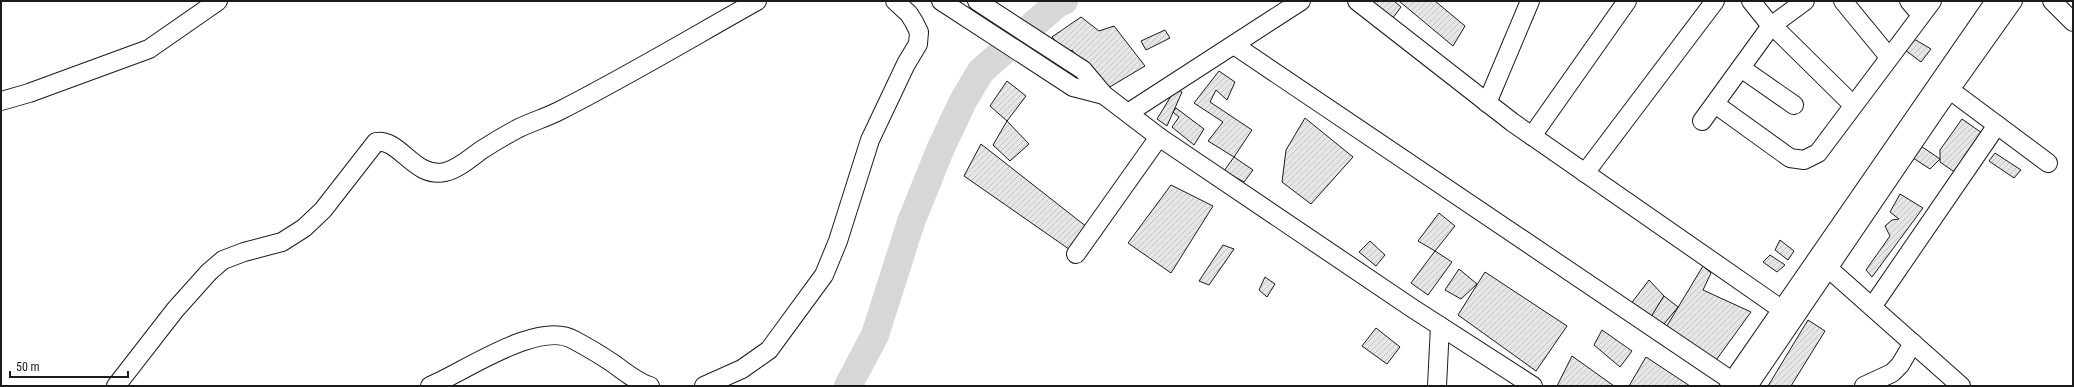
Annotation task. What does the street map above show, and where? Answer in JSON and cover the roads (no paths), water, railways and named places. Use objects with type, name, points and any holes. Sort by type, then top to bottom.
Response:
[{"type":"street","points":[[1,101],[29,94],[149,49],[218,1]]},
{"type":"street","points":[[117,385],[175,310],[209,272],[223,260],[244,252],[282,242],[304,228],[323,210],[376,142],[388,143],[419,168],[428,172],[437,174],[457,168],[484,148],[518,129],[558,111],[757,1]]},
{"type":"street","points":[[704,386],[742,369],[769,350],[824,275],[838,240],[870,140],[906,64],[918,44],[919,32],[914,22],[909,14],[895,1]]},
{"type":"street","points":[[941,1],[1073,87],[1104,95]]},
{"type":"street","points":[[977,1],[1083,70],[1104,95],[1159,137],[1440,326],[1533,386]]},
{"type":"street","points":[[1128,113],[1301,1]]},
{"type":"street","points":[[1357,1],[1487,103],[1532,136],[1781,309]]},
{"type":"street","points":[[1487,103],[1530,1]]},
{"type":"street","points":[[1532,136],[1627,1]]},
{"type":"street","points":[[1585,173],[1715,1]]},
{"type":"street","points":[[1751,1],[1771,26],[1780,33],[1853,105]]},
{"type":"street","points":[[1702,121],[1771,26],[1805,1]]},
{"type":"street","points":[[1843,1],[1890,57]]},
{"type":"street","points":[[1909,1],[1921,15]]},
{"type":"street","points":[[1714,104],[1790,158],[1804,160],[1818,153],[1932,1]]},
{"type":"street","points":[[1736,384],[1781,309],[1995,1]]},
{"type":"street","points":[[1736,384],[1828,268],[2013,1]]},
{"type":"street","points":[[2052,1],[2073,22]]},
{"type":"street","points":[[1234,45],[1736,384]]},
{"type":"street","points":[[1740,68],[1794,105]]},
{"type":"street","points":[[1950,90],[2048,164]]},
{"type":"street","points":[[1872,307],[1998,125]]},
{"type":"street","points":[[1076,254],[1159,137]]},
{"type":"street","points":[[1828,268],[1961,386]]},
{"type":"street","points":[[1437,386],[1440,326]]},
{"type":"street","points":[[430,386],[515,343],[540,336],[557,335],[572,338],[609,360],[643,384],[650,386]]},
{"type":"street","points":[[1864,386],[1892,373],[1900,365],[1913,343]]},
{"type":"waterway","points":[[848,386],[875,335],[911,222],[940,150],[963,101],[981,71],[1058,3],[1064,1]]}]
